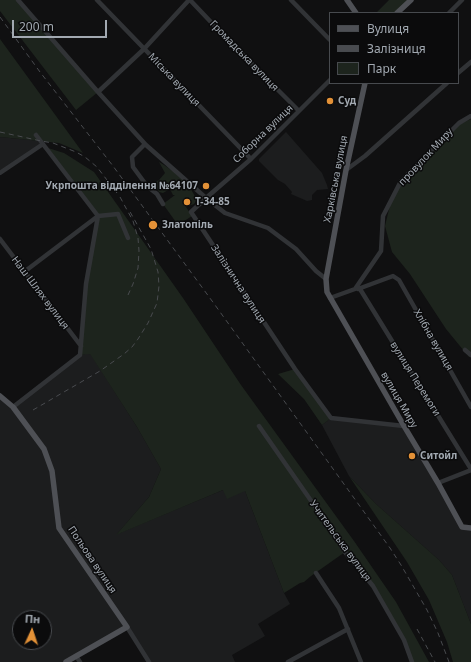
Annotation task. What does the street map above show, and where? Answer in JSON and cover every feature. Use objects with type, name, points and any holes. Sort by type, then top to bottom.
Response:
[{"type":"main road","points":[[346,0],[355,12]]},
{"type":"main road","points":[[399,12],[411,0]]},
{"type":"main road","name":"Харківська вулиця","points":[[326,279],[346,170],[365,84]]},
{"type":"main road","name":"вулиця Миру","points":[[326,279],[330,298],[462,527],[471,528]]},
{"type":"main road","name":"Польова вулиця","points":[[0,396],[13,407],[44,449],[52,471],[59,528],[127,627]]},
{"type":"main road","points":[[66,662],[127,627]]},
{"type":"street","points":[[18,0],[145,144],[225,213],[268,228],[296,249],[316,272],[326,279]]},
{"type":"street","name":"Міська вулиця","points":[[97,0],[251,159]]},
{"type":"street","points":[[98,92],[144,48],[189,0]]},
{"type":"street","name":"Громадська вулиця","points":[[189,0],[299,112]]},
{"type":"street","points":[[292,0],[329,39]]},
{"type":"street","points":[[450,12],[462,0]]},
{"type":"street","points":[[459,73],[471,62]]},
{"type":"street","name":"Соборна вулиця","points":[[206,198],[251,159],[329,81]]},
{"type":"street","points":[[346,170],[365,156],[446,84]]},
{"type":"street","name":"провулок Миру","points":[[357,289],[381,252],[384,216],[401,181],[458,123],[471,116]]},
{"type":"street","points":[[13,407],[80,354],[86,284],[98,216],[36,134]]},
{"type":"street","points":[[0,173],[44,144]]},
{"type":"street","points":[[145,144],[132,157],[133,167],[148,186],[157,194],[163,204]]},
{"type":"street","name":"Залізнична вулиця","points":[[206,198],[191,212],[295,369],[331,418],[404,426]]},
{"type":"street","points":[[24,272],[98,216],[118,214],[128,238]]},
{"type":"street","name":"Наш Шлях вулиця","points":[[0,239],[81,346]]},
{"type":"street","name":"Хлібна вулиця","points":[[357,289],[393,276],[399,280],[471,407]]},
{"type":"street","points":[[330,298],[357,289]]},
{"type":"street","name":"вулиця Перемоги","points":[[357,289],[471,470]]},
{"type":"street","points":[[465,350],[471,355]]},
{"type":"street","name":"Учительська вулиця","points":[[259,426],[345,552],[373,586],[404,640],[412,662]]},
{"type":"street","points":[[438,483],[471,470]]},
{"type":"street","points":[[316,573],[340,608],[361,662]]},
{"type":"street","points":[[127,627],[149,662]]},
{"type":"street","points":[[288,662],[348,629]]},
{"type":"street","points":[[76,656],[80,662]]},
{"type":"shaded area","points":[[286,132],[322,173],[327,185],[328,189],[317,190],[312,195],[312,200],[307,201],[291,194],[292,192],[285,184],[278,180],[259,161],[259,159]]},
{"type":"shaded area","points":[[0,137],[41,141],[43,144],[0,173]]},
{"type":"shaded area","points":[[90,353],[137,427],[161,469],[149,497],[117,534],[223,490],[245,491],[284,593],[290,604],[258,624],[265,636],[232,655],[235,662],[149,662],[127,627],[66,662],[0,662],[0,396],[13,407],[80,355]]},
{"type":"shaded area","points":[[331,418],[404,426],[462,527],[471,528],[471,624],[452,575],[439,560],[376,504],[349,476],[322,425]]},
{"type":"green space","points":[[0,0],[18,0],[98,92],[76,110],[0,11]]},
{"type":"green space","points":[[389,0],[411,0],[398,12],[377,12]]},
{"type":"green space","points":[[0,39],[83,153],[59,143],[0,137]]},
{"type":"green space","points":[[471,119],[471,356],[469,357],[446,329],[410,274],[392,252],[385,226],[391,201],[401,185],[423,164],[456,126]]},
{"type":"green space","points":[[48,148],[64,153],[94,172],[183,298],[241,385],[354,541],[396,602],[429,662],[412,662],[404,640],[373,586],[345,552],[304,582],[284,593],[245,491],[227,499],[223,490],[116,535],[149,497],[161,469],[137,427],[90,354],[80,355],[86,284],[98,216]]},
{"type":"green space","points":[[159,162],[174,172],[189,186],[196,198],[194,204],[186,207],[192,216],[178,225],[163,204],[175,195],[173,195],[170,189],[163,193],[159,192],[154,183],[165,173]]},
{"type":"green space","points":[[295,369],[331,418],[322,425],[304,399],[278,374]]},
{"type":"green space","points":[[349,476],[376,504],[439,560],[452,575],[471,624],[471,662],[453,662],[447,642],[429,600],[407,562]]},
{"type":"railway","points":[[0,17],[40,72],[113,166],[390,548],[427,610],[449,662]]},
{"type":"railway","points":[[0,132],[53,143],[76,152],[97,167],[117,193]]},
{"type":"railway","points":[[120,197],[133,221],[138,238],[138,268],[128,295]]},
{"type":"railway","points":[[33,410],[100,371],[124,354],[132,347],[148,323],[157,303],[159,286],[158,272],[151,249],[129,210]]},
{"type":"railway","points":[[417,629],[435,662]]},
{"type":"place","name":"Суд","points":[[330,101]]},
{"type":"place","name":"Укрпошта відділення №64107","points":[[206,186]]},
{"type":"place","name":"Т-34-85","points":[[187,202]]},
{"type":"place","name":"Златопіль","points":[[153,225]]},
{"type":"place","name":"Ситойл","points":[[412,456]]}]
